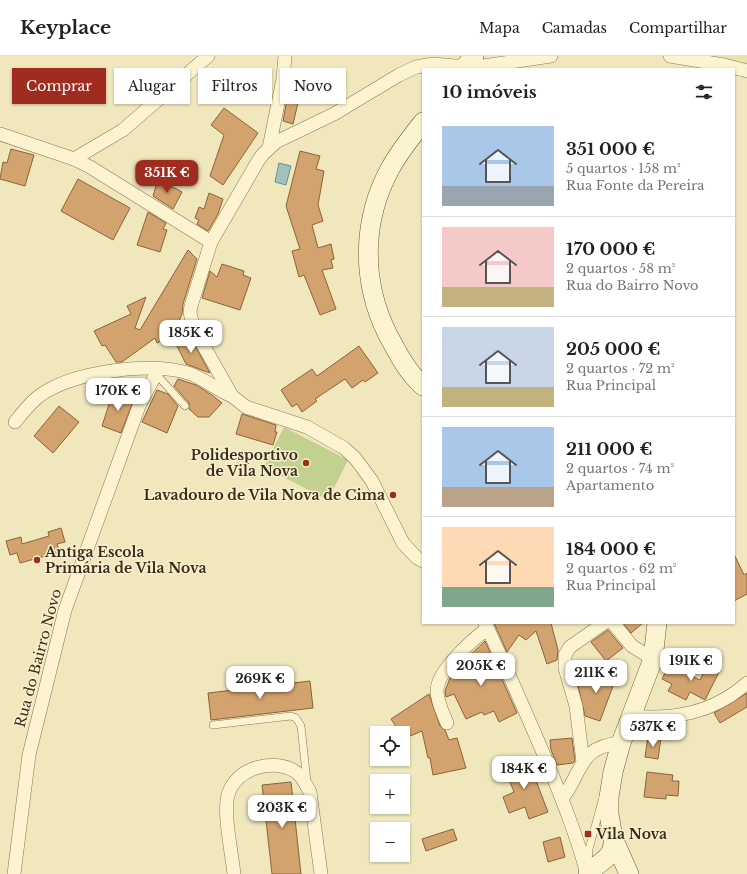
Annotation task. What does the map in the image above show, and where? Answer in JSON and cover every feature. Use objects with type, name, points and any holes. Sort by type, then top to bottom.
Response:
[{"type":"main road","points":[[422,123],[403,148],[384,182],[371,222],[368,250],[372,293],[380,318],[396,351],[422,385]]},
{"type":"main road","points":[[626,869],[613,838],[608,807],[613,772],[621,743],[630,716],[653,659],[657,624]]},
{"type":"main road","points":[[591,872],[612,850],[613,838]]},
{"type":"main road","points":[[591,872],[611,862],[626,869]]},
{"type":"street","points":[[74,159],[123,130],[208,56]]},
{"type":"street","points":[[269,148],[283,79],[285,56]]},
{"type":"street","points":[[232,396],[197,334],[190,312],[211,242],[258,161],[269,148],[294,133],[340,111],[411,69],[427,64],[491,65],[551,56]]},
{"type":"street","points":[[670,56],[724,65],[747,71]]},
{"type":"street","points":[[0,134],[74,159],[100,173],[211,242]]},
{"type":"street","points":[[15,422],[35,399],[44,392],[71,380],[116,370],[183,372],[193,375],[232,396],[246,407],[307,427],[344,448],[355,458],[376,486],[403,543],[417,558],[422,560]]},
{"type":"street","name":"Rua do Bairro Novo","points":[[14,874],[29,755],[65,610],[139,406],[157,372]]},
{"type":"street","points":[[583,762],[576,706],[565,668],[565,655],[570,647],[603,624]]},
{"type":"street","points":[[613,624],[632,646],[653,659]]},
{"type":"street","points":[[447,723],[438,697],[438,684],[464,647],[486,626],[532,727],[562,799],[581,851],[591,872]]},
{"type":"street","points":[[630,716],[652,718],[674,717],[697,711],[736,693],[747,683]]},
{"type":"street","points":[[562,799],[570,789],[583,762],[595,749],[621,743]]},
{"type":"street","points":[[234,874],[227,803],[230,790],[236,781],[245,773],[257,768],[279,766],[295,772],[307,786],[312,800],[321,874]]},
{"type":"lane","points":[[157,372],[185,406]]},
{"type":"lane","points":[[213,725],[288,716],[296,718],[300,726],[307,786]]},
{"type":"lane","points":[[591,872],[588,854],[597,814],[613,772]]},
{"type":"shaded area","points":[[708,56],[747,56],[747,65]]},
{"type":"green space","name":"Polidesportivo de Vila Nova","points":[[284,427],[348,460],[328,500],[264,467]]},
{"type":"water","points":[[279,163],[291,166],[286,185],[275,182]]},
{"type":"building","points":[[286,104],[298,104],[293,124],[283,121]]},
{"type":"building","points":[[224,108],[258,133],[223,185],[210,176],[224,135],[211,125]]},
{"type":"building","points":[[11,149],[34,155],[25,186],[0,179],[3,162],[7,163]]},
{"type":"building","points":[[300,151],[320,156],[316,169],[324,171],[318,205],[323,221],[312,225],[318,248],[331,244],[334,259],[331,260],[333,268],[322,270],[336,309],[320,315],[304,275],[299,277],[292,251],[300,249],[286,206]]},
{"type":"building","points":[[78,179],[130,208],[113,240],[61,211]]},
{"type":"building","points":[[158,179],[182,192],[173,209],[153,196]]},
{"type":"building","points":[[209,193],[223,199],[218,214],[208,231],[197,224],[199,220],[195,218],[199,207],[204,209]]},
{"type":"building","points":[[148,212],[166,223],[163,229],[167,230],[160,252],[137,245]]},
{"type":"building","points":[[188,250],[197,259],[183,304],[182,314],[173,335],[157,343],[155,338],[122,362],[116,362],[105,345],[102,346],[94,331],[131,314],[127,306],[146,297],[135,328],[140,330]]},
{"type":"building","points":[[222,264],[244,271],[243,275],[251,278],[240,310],[202,298],[210,271],[217,277]]},
{"type":"building","points":[[189,335],[210,373],[186,364],[175,342]]},
{"type":"building","points":[[359,346],[378,373],[365,382],[363,380],[352,388],[345,379],[315,399],[317,401],[302,412],[297,404],[292,407],[281,390],[312,369],[317,376]]},
{"type":"building","points":[[178,379],[196,385],[222,403],[209,417],[198,417],[189,409],[189,403],[174,386]]},
{"type":"building","points":[[157,390],[168,394],[178,406],[167,433],[142,422]]},
{"type":"building","points":[[113,392],[134,399],[121,433],[102,426]]},
{"type":"building","points":[[59,406],[79,422],[53,453],[34,436]]},
{"type":"building","points":[[242,414],[276,425],[275,432],[277,432],[273,445],[236,434]]},
{"type":"building","points":[[61,528],[65,542],[57,544],[60,552],[20,563],[17,553],[10,555],[6,541],[21,537],[22,544],[49,536],[48,532]]},
{"type":"building","points":[[735,556],[744,575],[747,573],[747,594],[735,600]]},
{"type":"building","points":[[494,624],[551,624],[558,650],[557,660],[547,664],[536,631],[526,640],[519,635],[507,652]]},
{"type":"building","points":[[624,624],[642,624],[631,633]]},
{"type":"building","points":[[608,630],[623,648],[606,661],[591,642]]},
{"type":"building","points":[[485,641],[517,713],[499,722],[494,711],[484,715],[482,712],[466,719],[454,694],[446,697],[445,691],[450,678],[463,662]]},
{"type":"building","points":[[708,664],[720,670],[705,700],[690,692],[686,700],[668,691],[672,684],[662,679],[669,665],[700,680]]},
{"type":"building","points":[[599,671],[616,678],[600,721],[585,716],[577,681]]},
{"type":"building","points":[[310,681],[313,708],[211,720],[208,693]]},
{"type":"building","points":[[747,693],[747,707],[720,723],[714,713]]},
{"type":"building","points":[[429,694],[440,726],[445,730],[449,740],[457,738],[466,768],[433,775],[430,758],[428,758],[422,731],[410,736],[410,726],[396,726],[391,719]]},
{"type":"building","points":[[648,736],[661,738],[658,759],[645,757]]},
{"type":"building","points":[[572,738],[575,761],[573,763],[557,765],[551,750],[550,740]]},
{"type":"building","points":[[527,757],[548,812],[529,819],[525,807],[509,813],[503,797],[514,792],[504,767]]},
{"type":"building","points":[[647,772],[673,775],[672,781],[679,781],[678,796],[666,795],[666,799],[644,797]]},
{"type":"building","points":[[291,782],[301,874],[272,874],[262,785]]},
{"type":"building","points":[[453,829],[457,840],[426,851],[422,839]]},
{"type":"building","points":[[560,837],[565,857],[548,862],[543,842]]},
{"type":"place","name":"Polidesportivo de Vila Nova","points":[[306,463]]},
{"type":"place","name":"Lavadouro de Vila Nova de Cima","points":[[393,495]]},
{"type":"place","name":"Antiga Escola Primária de Vila Nova","points":[[37,560]]},
{"type":"place","name":"Vila Nova","points":[[588,834]]}]
